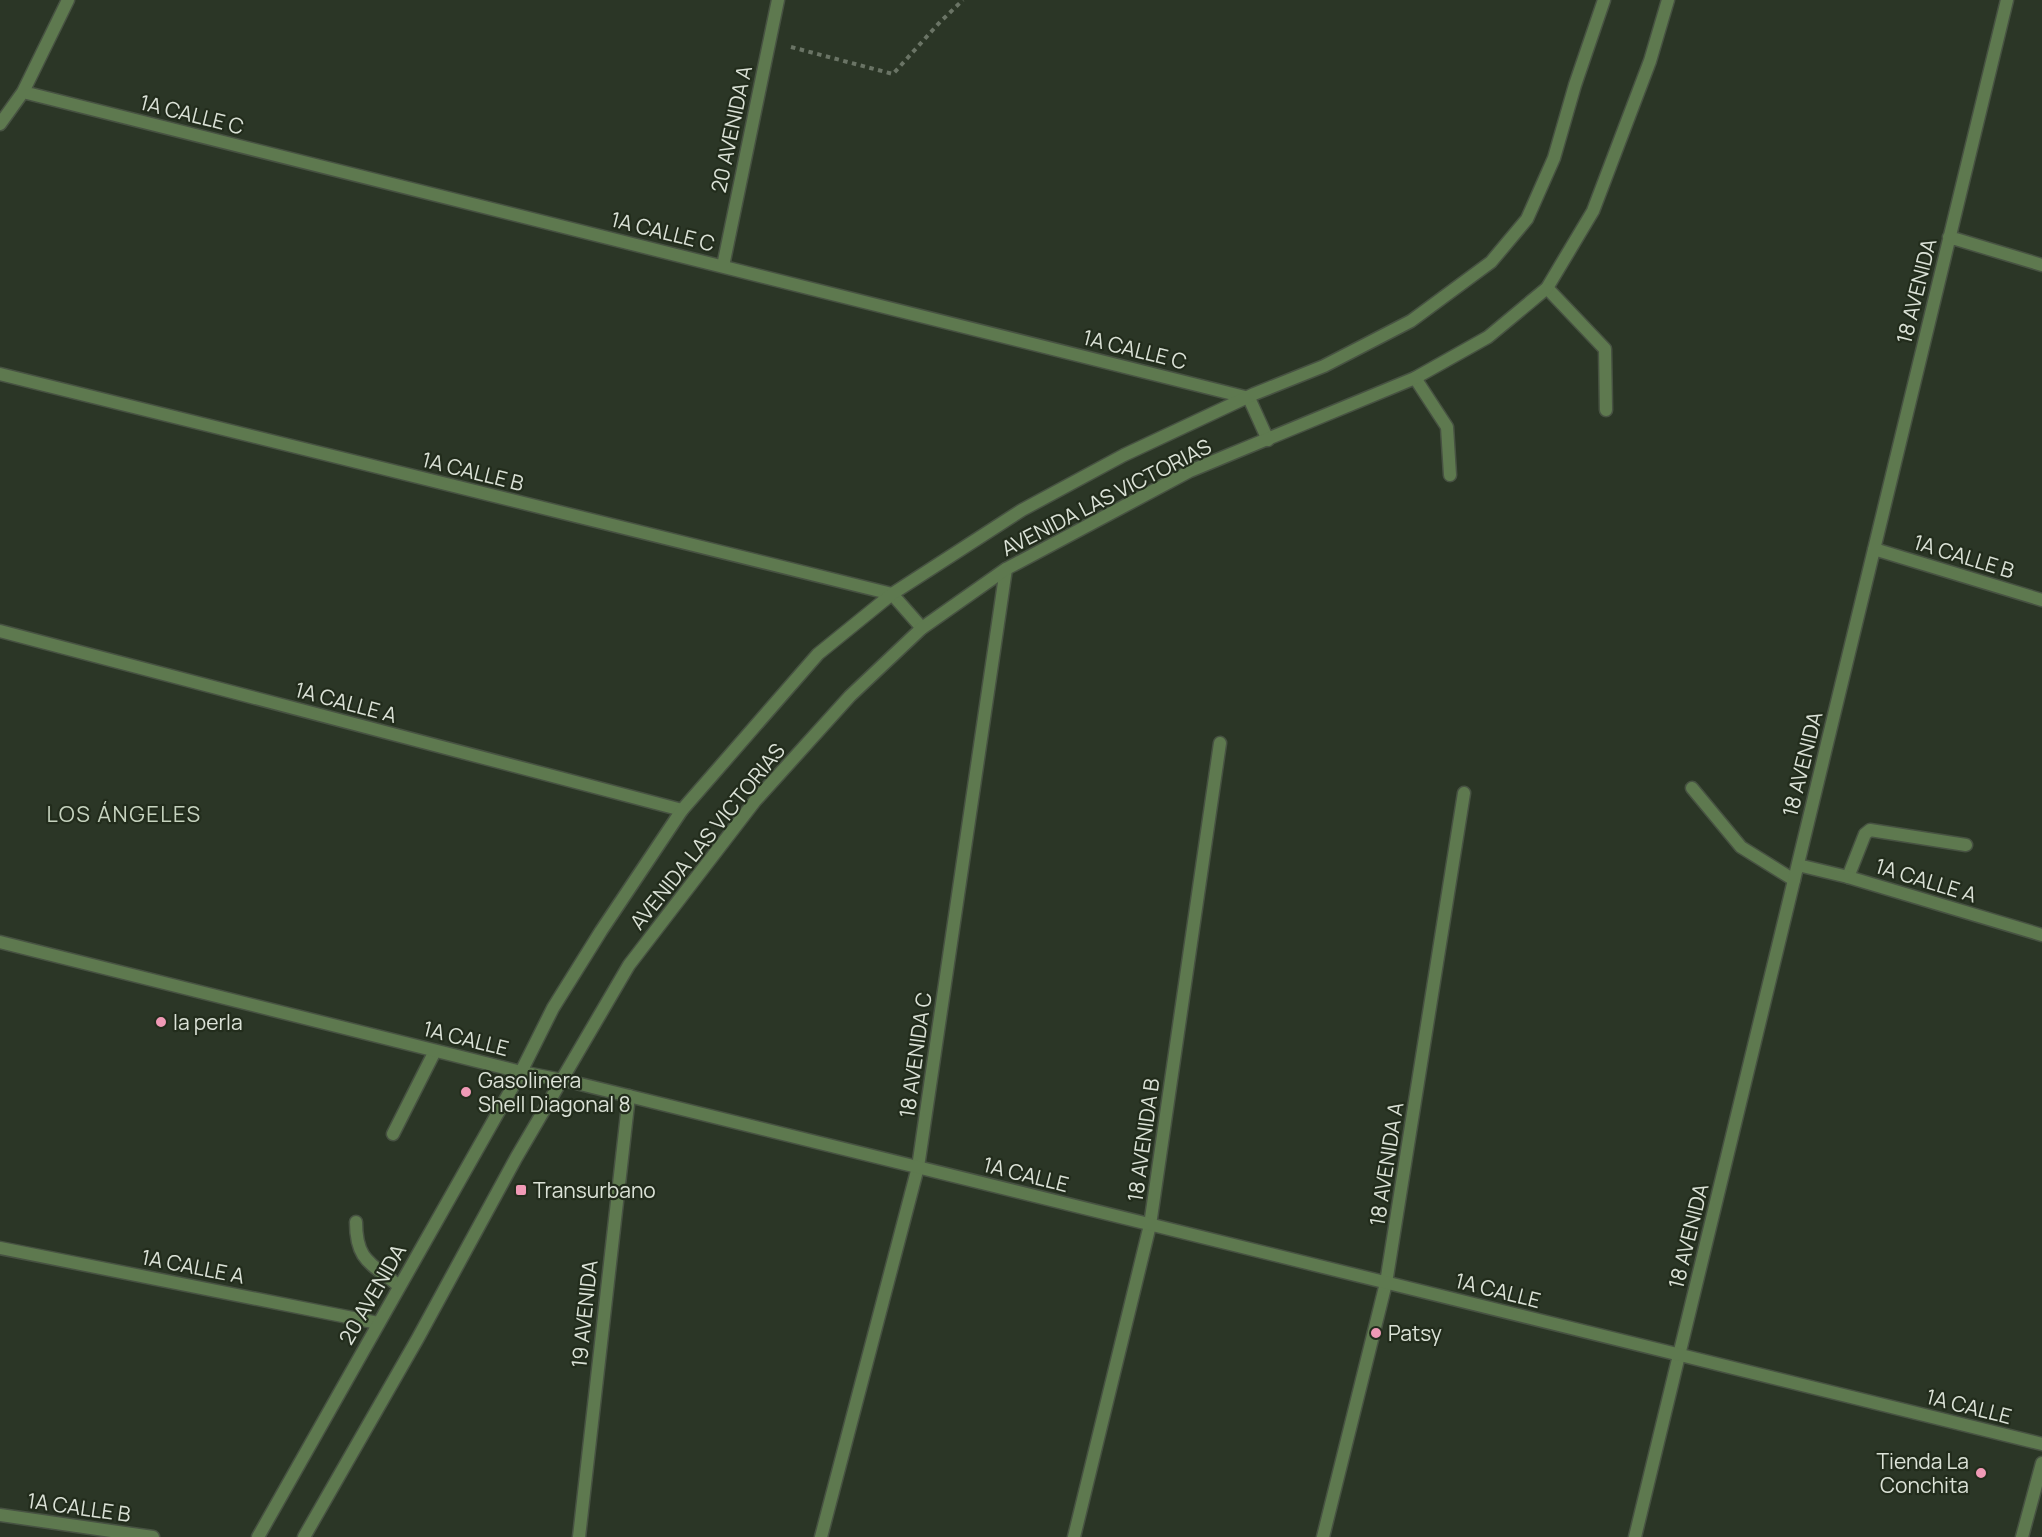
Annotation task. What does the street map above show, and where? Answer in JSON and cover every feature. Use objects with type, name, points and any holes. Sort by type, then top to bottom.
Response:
[{"type":"street","points":[[0,124],[23,92],[68,0]]},
{"type":"street","name":"20 AVENIDA A","points":[[723,266],[778,0]]},
{"type":"street","name":"AVENIDA LAS VICTORIAS","points":[[521,1072],[553,1008],[601,931],[682,810],[818,654],[892,594],[1022,510],[1124,455],[1324,366],[1411,321],[1491,262],[1527,219],[1554,158],[1575,85],[1604,0]]},
{"type":"street","name":"AVENIDA LAS VICTORIAS","points":[[561,1080],[629,965],[755,801],[850,696],[922,628],[1006,569],[1190,471],[1415,378],[1488,337],[1547,288],[1593,211],[1650,61],[1668,0]]},
{"type":"street","name":"18 AVENIDA","points":[[1635,1537],[2007,0]]},
{"type":"street","name":"1A CALLE C","points":[[23,92],[1249,398]]},
{"type":"street","points":[[1949,237],[2042,265]]},
{"type":"street","points":[[1547,288],[1605,350],[1606,410]]},
{"type":"street","name":"1A CALLE B","points":[[0,374],[892,594]]},
{"type":"street","points":[[1415,378],[1447,427],[1450,475]]},
{"type":"street","points":[[1249,398],[1268,440]]},
{"type":"street","name":"1A CALLE B","points":[[1874,549],[2042,600]]},
{"type":"street","name":"18 AVENIDA C","points":[[821,1537],[918,1167],[1006,569]]},
{"type":"street","points":[[892,594],[922,628]]},
{"type":"street","name":"1A CALLE A","points":[[0,631],[682,810]]},
{"type":"street","name":"18 AVENIDA B","points":[[1074,1537],[1150,1225],[1220,743]]},
{"type":"street","points":[[1692,788],[1741,847],[1794,880]]},
{"type":"street","name":"18 AVENIDA A","points":[[1323,1537],[1386,1282],[1464,794]]},
{"type":"street","points":[[1848,877],[1865,834],[1870,830],[1966,845]]},
{"type":"street","name":"1A CALLE A","points":[[1798,866],[1848,877],[2042,934]]},
{"type":"street","name":"1A CALLE","points":[[0,942],[435,1051],[628,1096],[2042,1444]]},
{"type":"street","points":[[393,1134],[435,1051]]},
{"type":"street","name":"20 AVENIDA","points":[[258,1537],[521,1072]]},
{"type":"street","points":[[304,1537],[418,1338],[561,1080]]},
{"type":"street","name":"19 AVENIDA","points":[[579,1537],[628,1096]]},
{"type":"street","points":[[356,1222],[356,1240],[360,1254],[399,1286]]},
{"type":"street","name":"1A CALLE A","points":[[0,1248],[378,1323]]},
{"type":"street","points":[[2022,1537],[2042,1463]]},
{"type":"street","name":"1A CALLE B","points":[[0,1515],[153,1537]]},
{"type":"path","points":[[770,42],[893,74],[963,0]]},
{"type":"place","name":"la perla","points":[[161,1022]]},
{"type":"place","name":"Gasolinera Shell Diagonal 8","points":[[466,1092]]},
{"type":"place","name":"Transurbano","points":[[521,1190]]},
{"type":"place","name":"Patsy","points":[[1376,1333]]},
{"type":"place","name":"Tienda La Conchita","points":[[1981,1473]]},
{"type":"district","name":"LOS ÁNGELES","points":[[124,814]]}]
